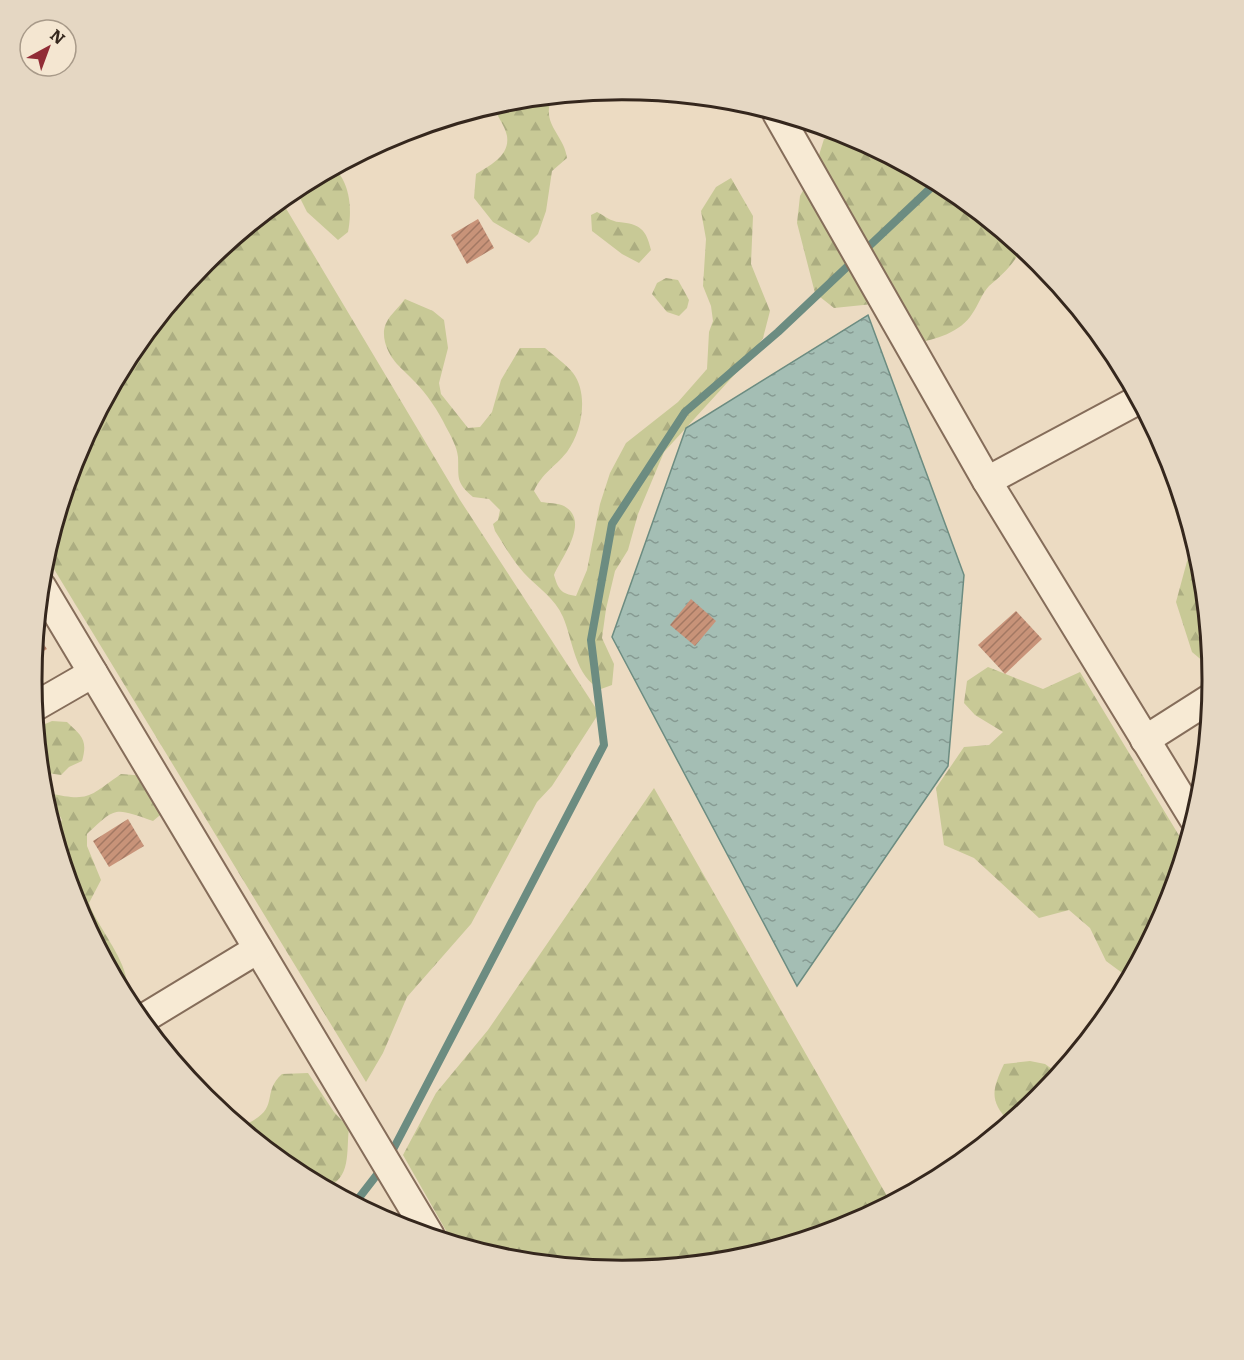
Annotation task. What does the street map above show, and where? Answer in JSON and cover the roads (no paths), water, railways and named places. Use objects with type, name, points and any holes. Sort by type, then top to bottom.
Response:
[{"type":"street","points":[[783,123],[843,233],[987,481],[1187,808]]},
{"type":"street","points":[[987,481],[1131,404]]},
{"type":"street","points":[[48,598],[423,1224]]},
{"type":"street","points":[[43,702],[93,673]]},
{"type":"street","points":[[1145,740],[1201,704]]},
{"type":"street","points":[[149,1015],[258,949]]},
{"type":"water","points":[[868,315],[964,575],[948,766],[797,986],[612,637],[686,428]]},
{"type":"waterway","points":[[360,1197],[386,1163],[604,745],[591,640],[612,524],[685,412],[778,332],[930,189]]}]
